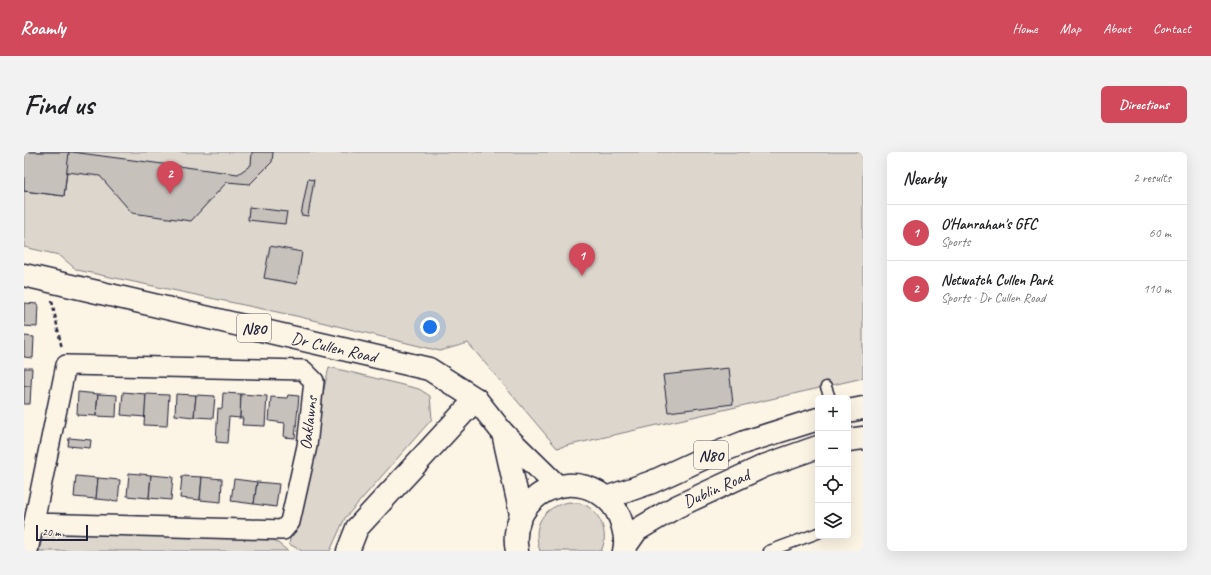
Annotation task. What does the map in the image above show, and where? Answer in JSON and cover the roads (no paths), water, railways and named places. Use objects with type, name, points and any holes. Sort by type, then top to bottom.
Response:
[{"type":"main road","name":"Dr Cullen Road","points":[[24,275],[429,369],[476,399],[503,434]]},
{"type":"main road","points":[[348,551],[358,528],[476,399]]},
{"type":"main road","points":[[851,410],[863,408]]},
{"type":"main road","name":"Dublin Road","points":[[606,498],[652,482],[702,459],[745,442],[815,420]]},
{"type":"main road","name":"N80","points":[[503,434],[556,486]]},
{"type":"main road","name":"N80","points":[[503,434],[521,514]]},
{"type":"main road","points":[[851,440],[863,438]]},
{"type":"main road","name":"Dublin Road","points":[[625,549],[637,530],[676,506],[764,466],[815,448]]},
{"type":"main road","name":"N80","points":[[517,551],[515,543],[516,528],[521,514],[530,502],[542,492],[556,486],[574,485],[591,489],[606,498],[618,512],[624,529],[625,549]]},
{"type":"street","name":"Oaklawns","points":[[66,365],[303,370],[314,381],[307,446],[290,522],[283,530],[34,523],[66,365]]},
{"type":"street","points":[[28,551],[34,523]]},
{"type":"lane","points":[[826,387],[829,395]]},
{"type":"lane","points":[[769,551],[815,534]]},
{"type":"place","name":"Netwatch Cullen Park","points":[[170,194]]},
{"type":"place","name":"O'Hanrahan's GFC","points":[[582,276]]}]
